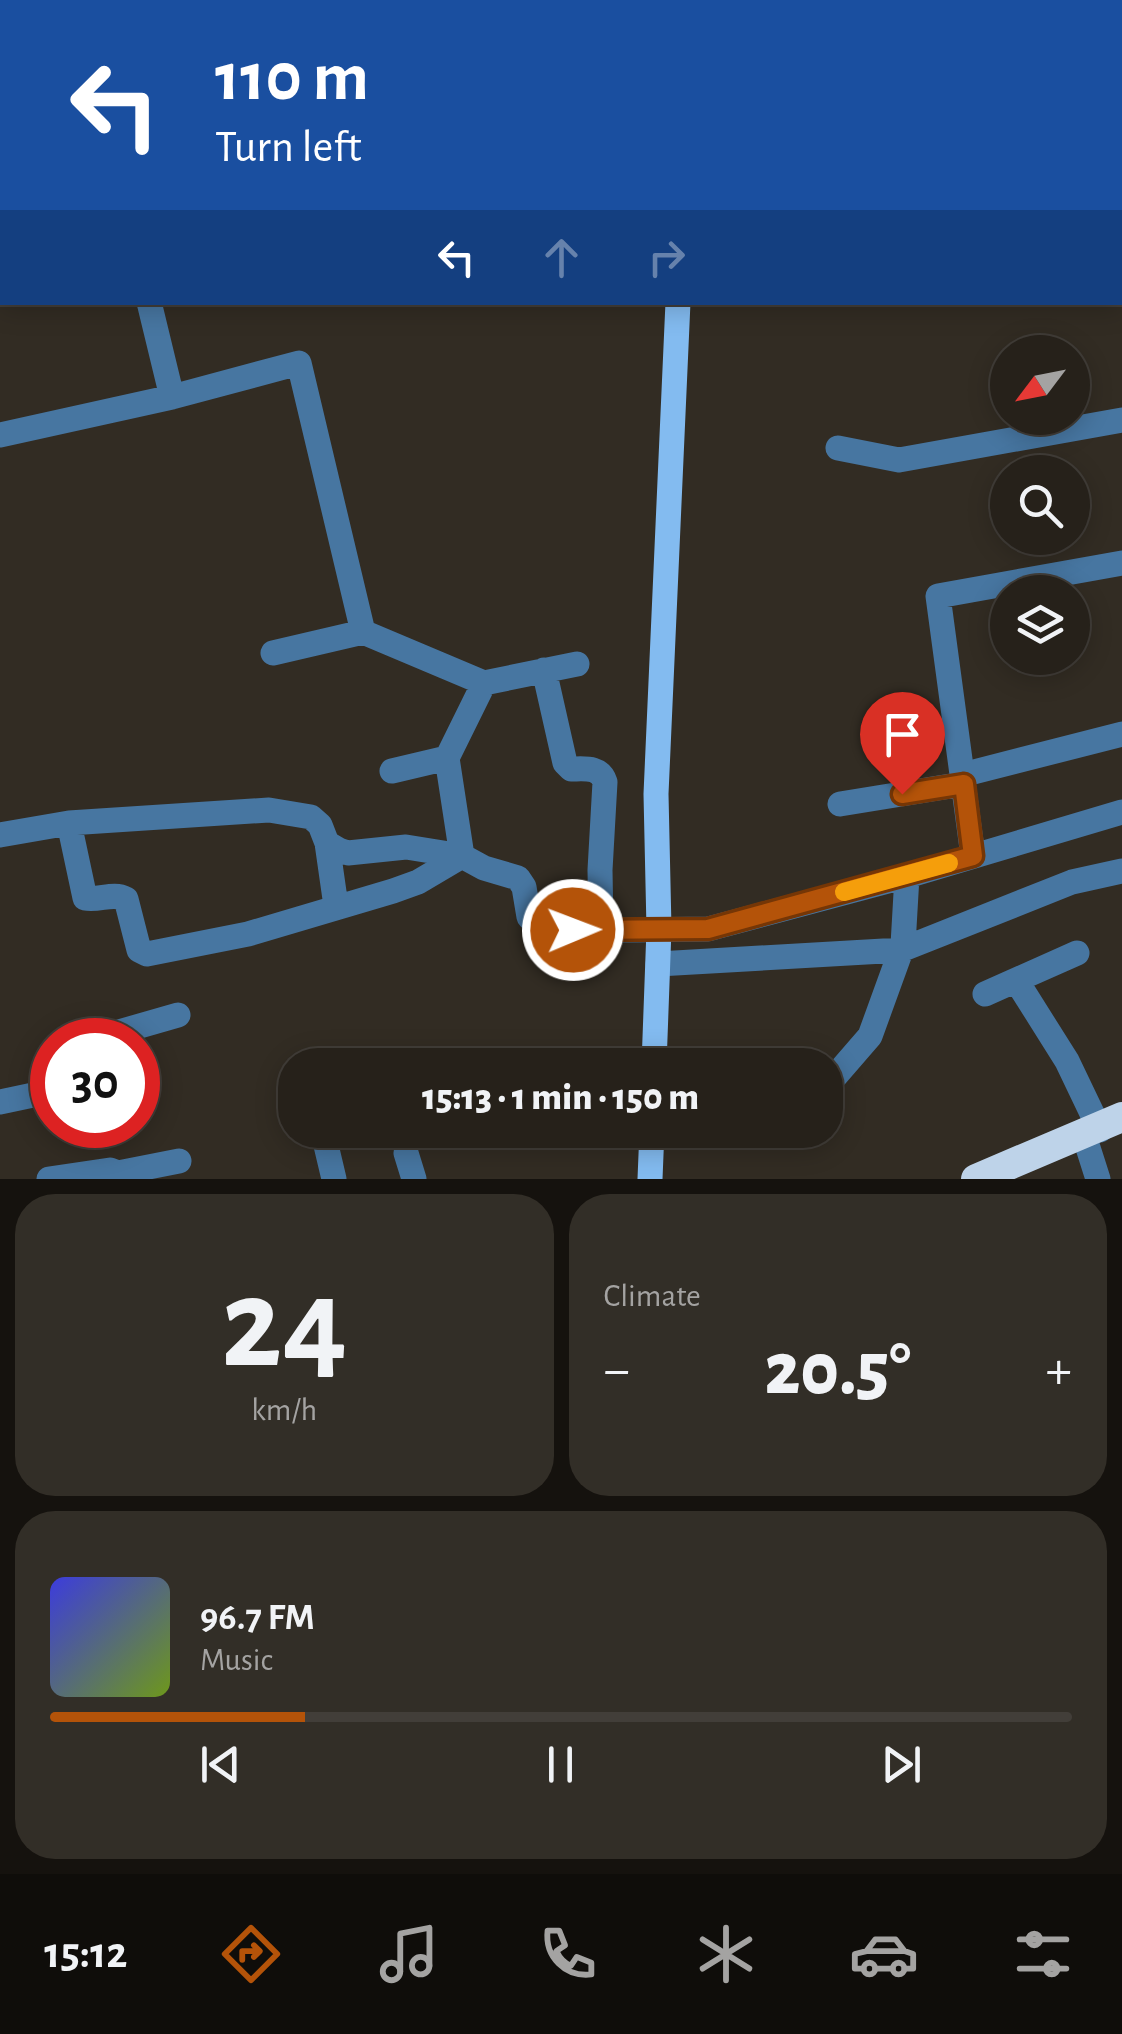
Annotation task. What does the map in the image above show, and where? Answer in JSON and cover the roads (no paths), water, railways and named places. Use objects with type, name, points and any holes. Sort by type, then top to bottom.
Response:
[{"type":"highway","points":[[976,1179],[1098,1130]]},
{"type":"main road","points":[[655,1048],[659,929],[656,794],[678,305]]},
{"type":"main road","points":[[650,1179],[651,1148]]},
{"type":"street","points":[[150,305],[172,396]]},
{"type":"street","points":[[0,435],[298,363],[363,632]]},
{"type":"street","points":[[838,448],[899,460],[1122,420]]},
{"type":"street","points":[[973,856],[938,596],[1122,562]]},
{"type":"street","points":[[273,653],[363,632],[484,683],[577,664]]},
{"type":"street","points":[[544,670],[564,763],[570,769],[596,770],[605,782],[600,870],[602,928]]},
{"type":"street","points":[[462,856],[447,758],[484,683]]},
{"type":"street","points":[[840,804],[963,780],[1122,734]]},
{"type":"street","points":[[392,771],[447,758]]},
{"type":"street","points":[[0,835],[68,823],[269,810],[311,817],[320,825],[327,843],[336,906]]},
{"type":"street","points":[[327,843],[348,853],[406,847],[462,856],[484,868],[518,878],[524,887],[529,918],[545,931],[708,929],[907,876],[1122,812]]},
{"type":"street","points":[[68,823],[85,898],[126,898],[141,953],[147,954],[248,934],[418,882],[462,856]]},
{"type":"street","points":[[658,964],[901,950],[1072,882],[1122,871]]},
{"type":"street","points":[[843,1067],[870,1036],[901,950],[907,876]]},
{"type":"street","points":[[984,994],[1077,953]]},
{"type":"street","points":[[1016,980],[1067,1061],[1098,1130],[1098,1179]]},
{"type":"street","points":[[160,1020],[178,1015]]},
{"type":"street","points":[[0,1102],[30,1096]]},
{"type":"street","points":[[327,1148],[334,1179]]},
{"type":"street","points":[[406,1152],[414,1179]]},
{"type":"street","points":[[49,1179],[179,1161]]}]
